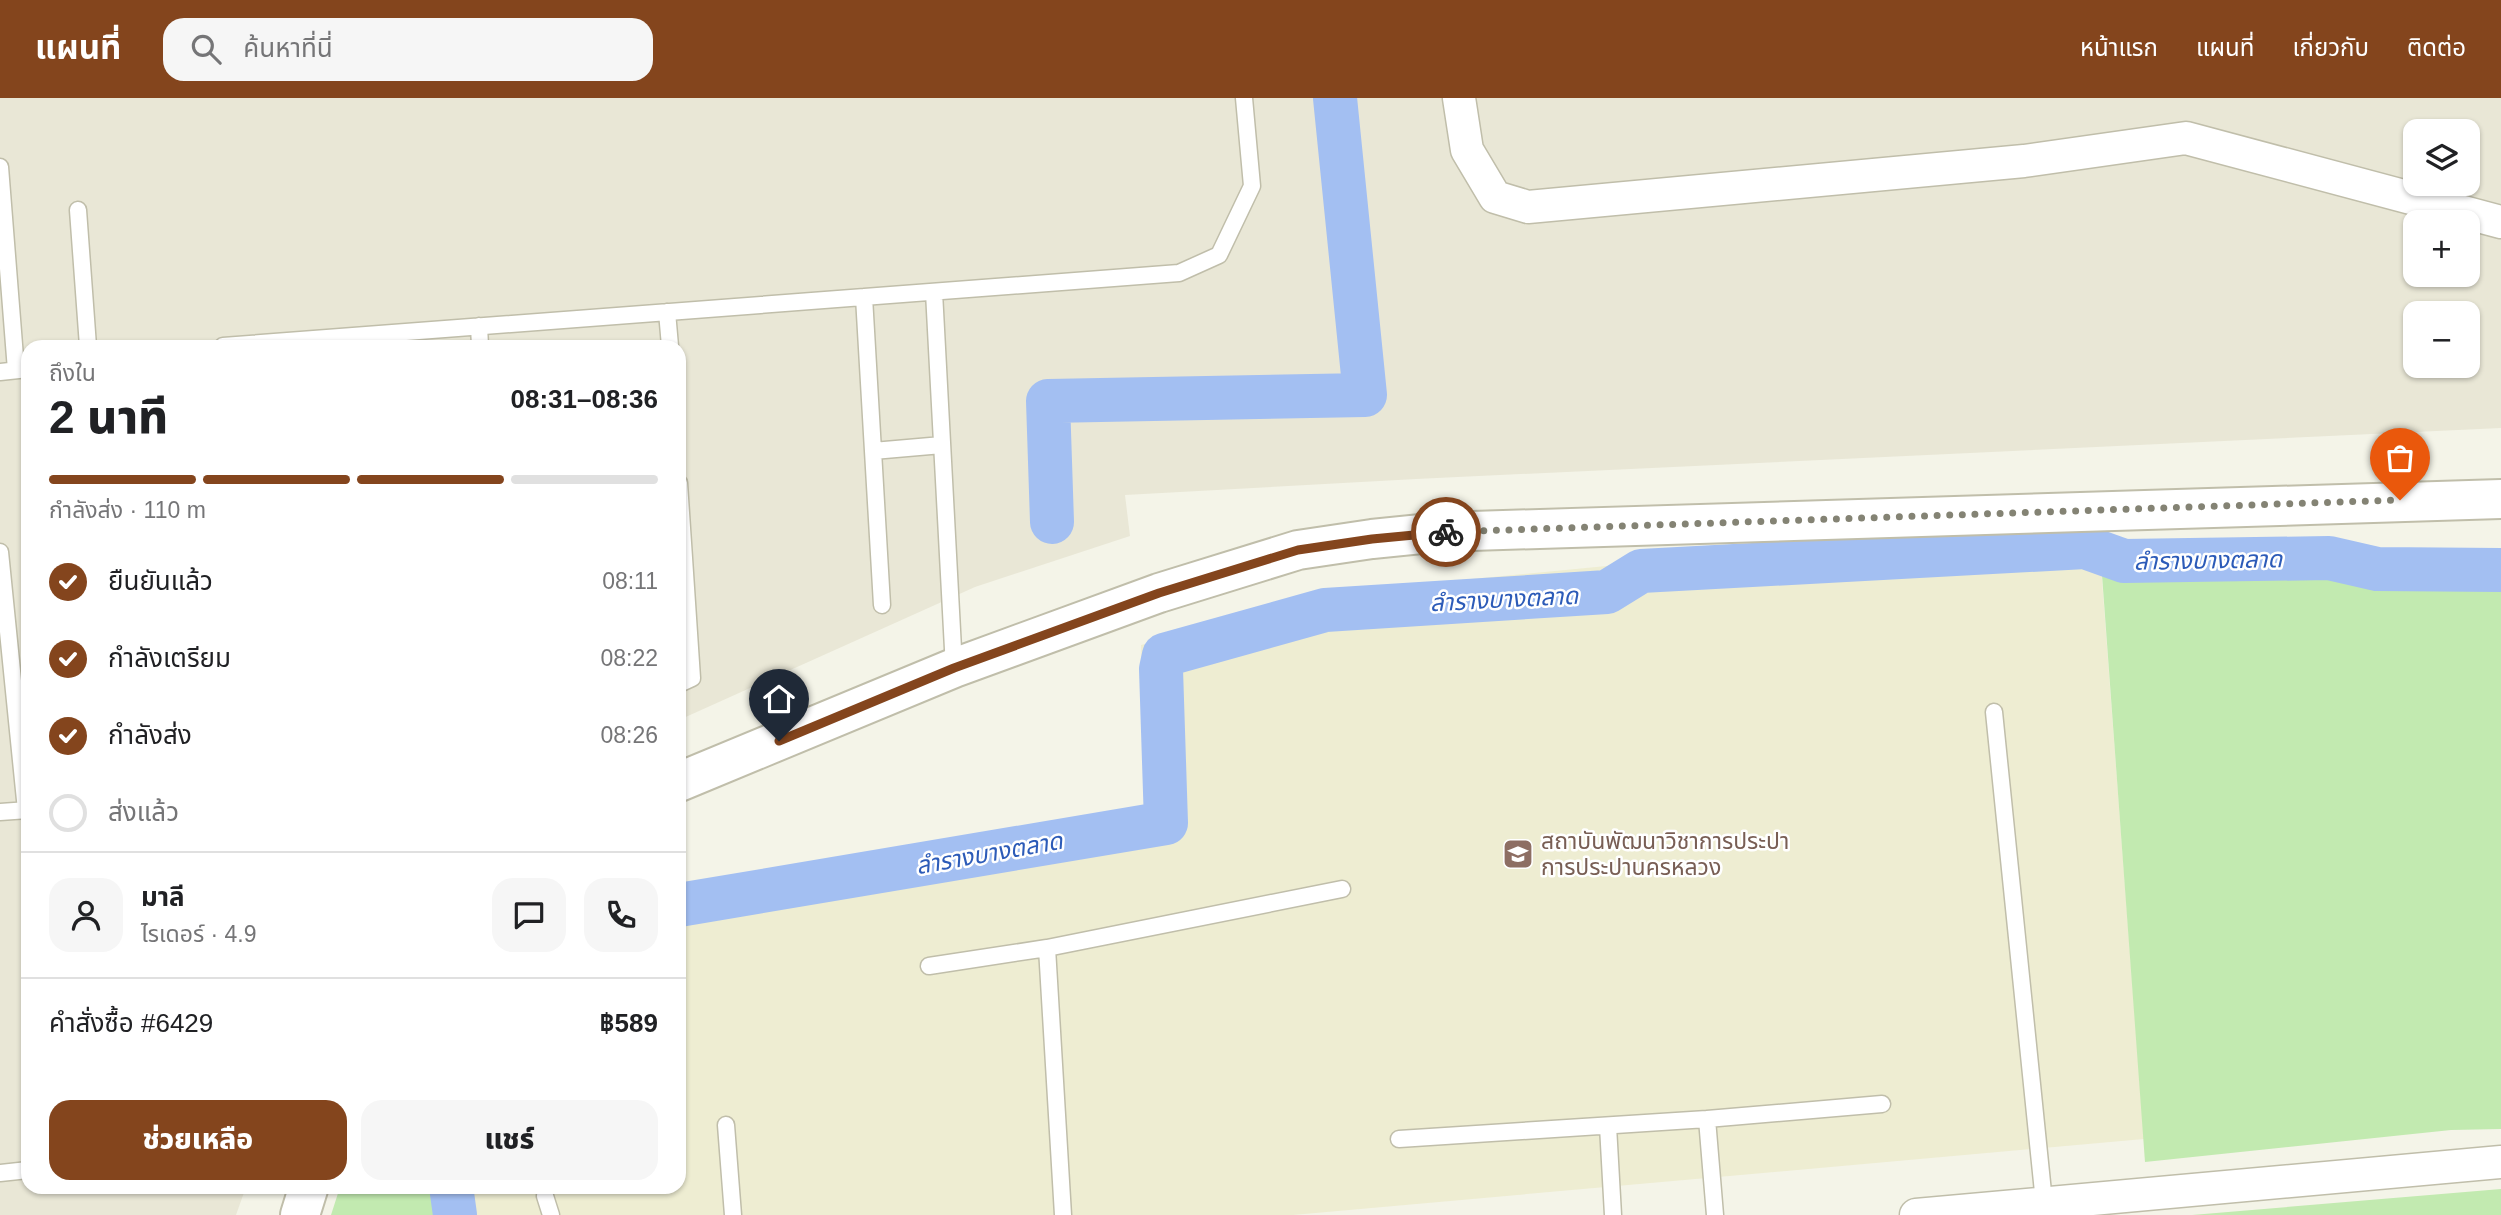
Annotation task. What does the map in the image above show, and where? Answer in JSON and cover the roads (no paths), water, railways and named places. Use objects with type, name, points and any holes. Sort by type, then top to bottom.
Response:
[{"type":"street","points":[[1459,98],[1467,150],[1495,197],[1528,207],[2024,161],[2186,138],[2501,222]]},
{"type":"street","points":[[686,779],[954,668],[1159,593],[1298,550],[1441,532],[2501,499]]},
{"type":"street","points":[[1916,1215],[2501,1162]]},
{"type":"street","points":[[300,1215],[307,1194]]},
{"type":"lane","points":[[362,340],[479,326],[1179,274],[1219,255],[1252,186],[1244,98]]},
{"type":"lane","points":[[0,167],[15,370]]},
{"type":"lane","points":[[78,210],[88,340]]},
{"type":"lane","points":[[934,292],[954,668]]},
{"type":"lane","points":[[864,297],[881,605]]},
{"type":"lane","points":[[667,312],[669,340]]},
{"type":"lane","points":[[479,326],[480,340]]},
{"type":"lane","points":[[873,451],[942,444]]},
{"type":"lane","points":[[0,552],[3,607],[21,759]]},
{"type":"lane","points":[[686,588],[692,678],[686,681]]},
{"type":"lane","points":[[1994,712],[2044,1202]]},
{"type":"lane","points":[[0,812],[21,810]]},
{"type":"lane","points":[[929,966],[1047,948],[1342,889]]},
{"type":"lane","points":[[1047,948],[1063,1215]]},
{"type":"lane","points":[[1399,1139],[1707,1119],[1882,1104]]},
{"type":"lane","points":[[1707,1119],[1714,1215]]},
{"type":"lane","points":[[726,1125],[733,1215]]},
{"type":"lane","points":[[1608,1126],[1613,1215]]},
{"type":"lane","points":[[0,1174],[21,1171]]},
{"type":"lane","points":[[545,1196],[551,1215]]},
{"type":"waterway","points":[[1052,522],[1048,401],[1365,395],[1335,98]]},
{"type":"waterway","name":"ลำรางบางตลาด","points":[[686,904],[1166,823],[1161,669],[1164,655],[1325,610],[1607,592],[1641,571],[2085,547],[2124,561],[2329,558],[2377,569],[2501,570]]},
{"type":"waterway","name":"ลำรางบางตลาด","points":[[452,1194],[455,1215]]},
{"type":"place","name":"สถาบันพัฒนาวิชาการประปา การประปานครหลวง","points":[[1518,854]]}]
